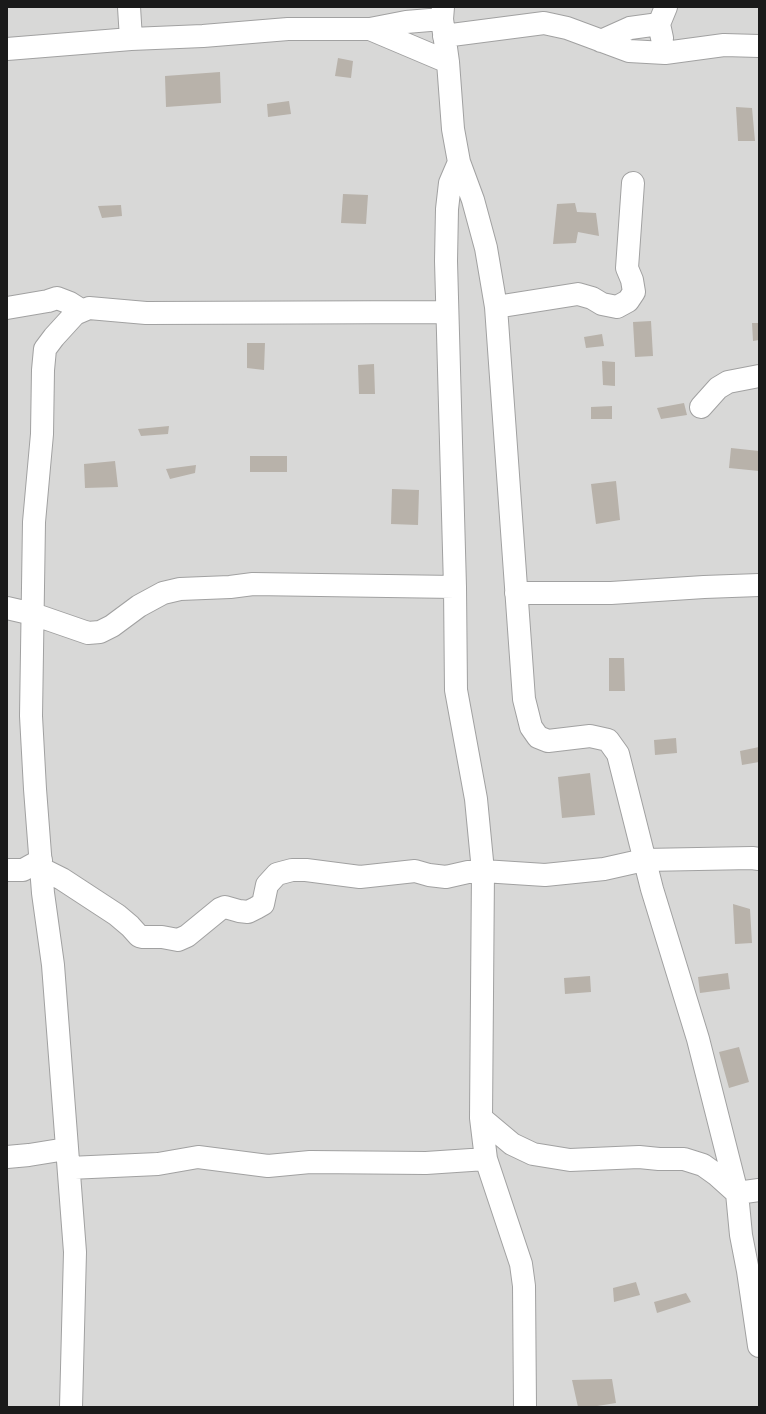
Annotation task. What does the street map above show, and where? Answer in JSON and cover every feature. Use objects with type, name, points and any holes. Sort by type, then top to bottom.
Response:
[{"type":"street","points":[[129,7],[131,39]]},
{"type":"street","points":[[7,50],[131,39],[288,30],[370,29],[406,22],[538,15],[567,28],[629,51],[665,53],[724,45],[759,46]]},
{"type":"street","points":[[601,41],[662,16],[665,53]]},
{"type":"street","points":[[443,21],[453,129],[459,162],[473,200],[486,248],[496,307],[524,699],[531,727],[538,737],[548,741],[590,736],[608,740],[618,754],[652,889],[698,1039],[737,1193],[741,1235],[759,1345]]},
{"type":"street","points":[[370,29],[448,62]]},
{"type":"street","points":[[459,162],[450,183],[447,209],[447,312],[455,587],[456,690],[476,799],[483,871],[481,1118],[486,1159],[521,1264],[524,1286],[525,1407]]},
{"type":"street","points":[[496,307],[578,294],[592,298],[602,304],[617,307],[628,301],[634,292],[632,280],[627,268],[633,183]]},
{"type":"street","points":[[7,308],[57,298],[82,310]]},
{"type":"street","points":[[71,1407],[75,1252],[53,965],[43,893],[28,867],[35,789],[31,716],[34,522],[42,434],[43,370],[45,349],[75,314],[89,308],[146,313],[447,312]]},
{"type":"street","points":[[701,407],[718,388],[728,382],[759,376]]},
{"type":"street","points":[[7,608],[33,614],[88,633],[100,632],[112,626],[139,606],[163,593],[180,589],[230,587],[253,584],[455,587]]},
{"type":"street","points":[[516,593],[611,593],[704,586],[759,585]]},
{"type":"street","points":[[28,867],[62,879],[117,915],[143,938],[162,937],[178,940],[187,936],[220,909],[225,907],[248,912],[263,904],[267,885],[277,874],[292,870],[313,870],[360,877],[415,871],[429,875],[446,877],[468,872],[483,871],[545,875],[604,869],[644,860],[752,858],[759,860]]},
{"type":"street","points":[[481,1118],[512,1144],[533,1154],[570,1160],[639,1157],[684,1159],[703,1165],[717,1174],[737,1193]]},
{"type":"street","points":[[7,1157],[29,1156],[158,1164],[198,1157],[268,1166],[310,1162],[426,1163],[486,1159]]},
{"type":"street","points":[[737,1193],[759,1190]]},
{"type":"shaded area","points":[[7,7],[759,7],[759,1407],[7,1407]]},
{"type":"building","points":[[338,58],[353,61],[351,78],[335,76]]},
{"type":"building","points":[[220,72],[221,103],[166,107],[165,76]]},
{"type":"building","points":[[289,101],[291,114],[268,117],[267,104]]},
{"type":"building","points":[[736,107],[752,108],[755,141],[738,141]]},
{"type":"building","points":[[343,194],[368,195],[366,224],[341,223]]},
{"type":"building","points":[[575,203],[577,212],[596,213],[599,236],[578,232],[576,243],[553,244],[557,204]]},
{"type":"building","points":[[121,205],[122,216],[102,218],[98,206]]},
{"type":"building","points":[[651,321],[653,356],[635,357],[633,322]]},
{"type":"building","points":[[752,323],[759,323],[759,340],[753,341]]},
{"type":"building","points":[[602,334],[604,346],[586,348],[584,337]]},
{"type":"building","points":[[247,343],[265,343],[264,370],[247,368]]},
{"type":"building","points":[[602,361],[615,362],[615,386],[603,385]]},
{"type":"building","points":[[374,364],[375,394],[359,394],[358,365]]},
{"type":"building","points":[[684,403],[687,415],[661,419],[657,408]]},
{"type":"building","points":[[612,406],[612,419],[591,419],[591,407]]},
{"type":"building","points":[[169,426],[168,434],[141,436],[138,429]]},
{"type":"building","points":[[731,448],[759,451],[759,471],[729,468]]},
{"type":"building","points":[[250,456],[287,456],[287,472],[250,472]]},
{"type":"building","points":[[115,461],[118,487],[85,488],[84,464]]},
{"type":"building","points":[[196,465],[195,473],[170,479],[166,469]]},
{"type":"building","points":[[616,481],[620,520],[596,524],[591,484]]},
{"type":"building","points":[[392,489],[419,490],[418,525],[391,524]]},
{"type":"building","points":[[609,658],[624,658],[625,691],[609,691]]},
{"type":"building","points":[[676,738],[677,753],[655,755],[654,740]]},
{"type":"building","points":[[759,747],[759,762],[742,765],[740,751]]},
{"type":"building","points":[[590,773],[595,815],[562,818],[558,777]]},
{"type":"building","points":[[733,904],[750,909],[752,943],[735,944]]},
{"type":"building","points":[[728,973],[730,989],[700,993],[698,977]]},
{"type":"building","points":[[590,976],[591,992],[565,994],[564,978]]},
{"type":"building","points":[[739,1047],[749,1082],[729,1088],[719,1052]]},
{"type":"building","points":[[636,1282],[640,1295],[614,1302],[613,1288]]},
{"type":"building","points":[[686,1293],[691,1302],[657,1313],[654,1302]]},
{"type":"building","points":[[612,1379],[616,1403],[591,1407],[578,1407],[572,1380]]}]
